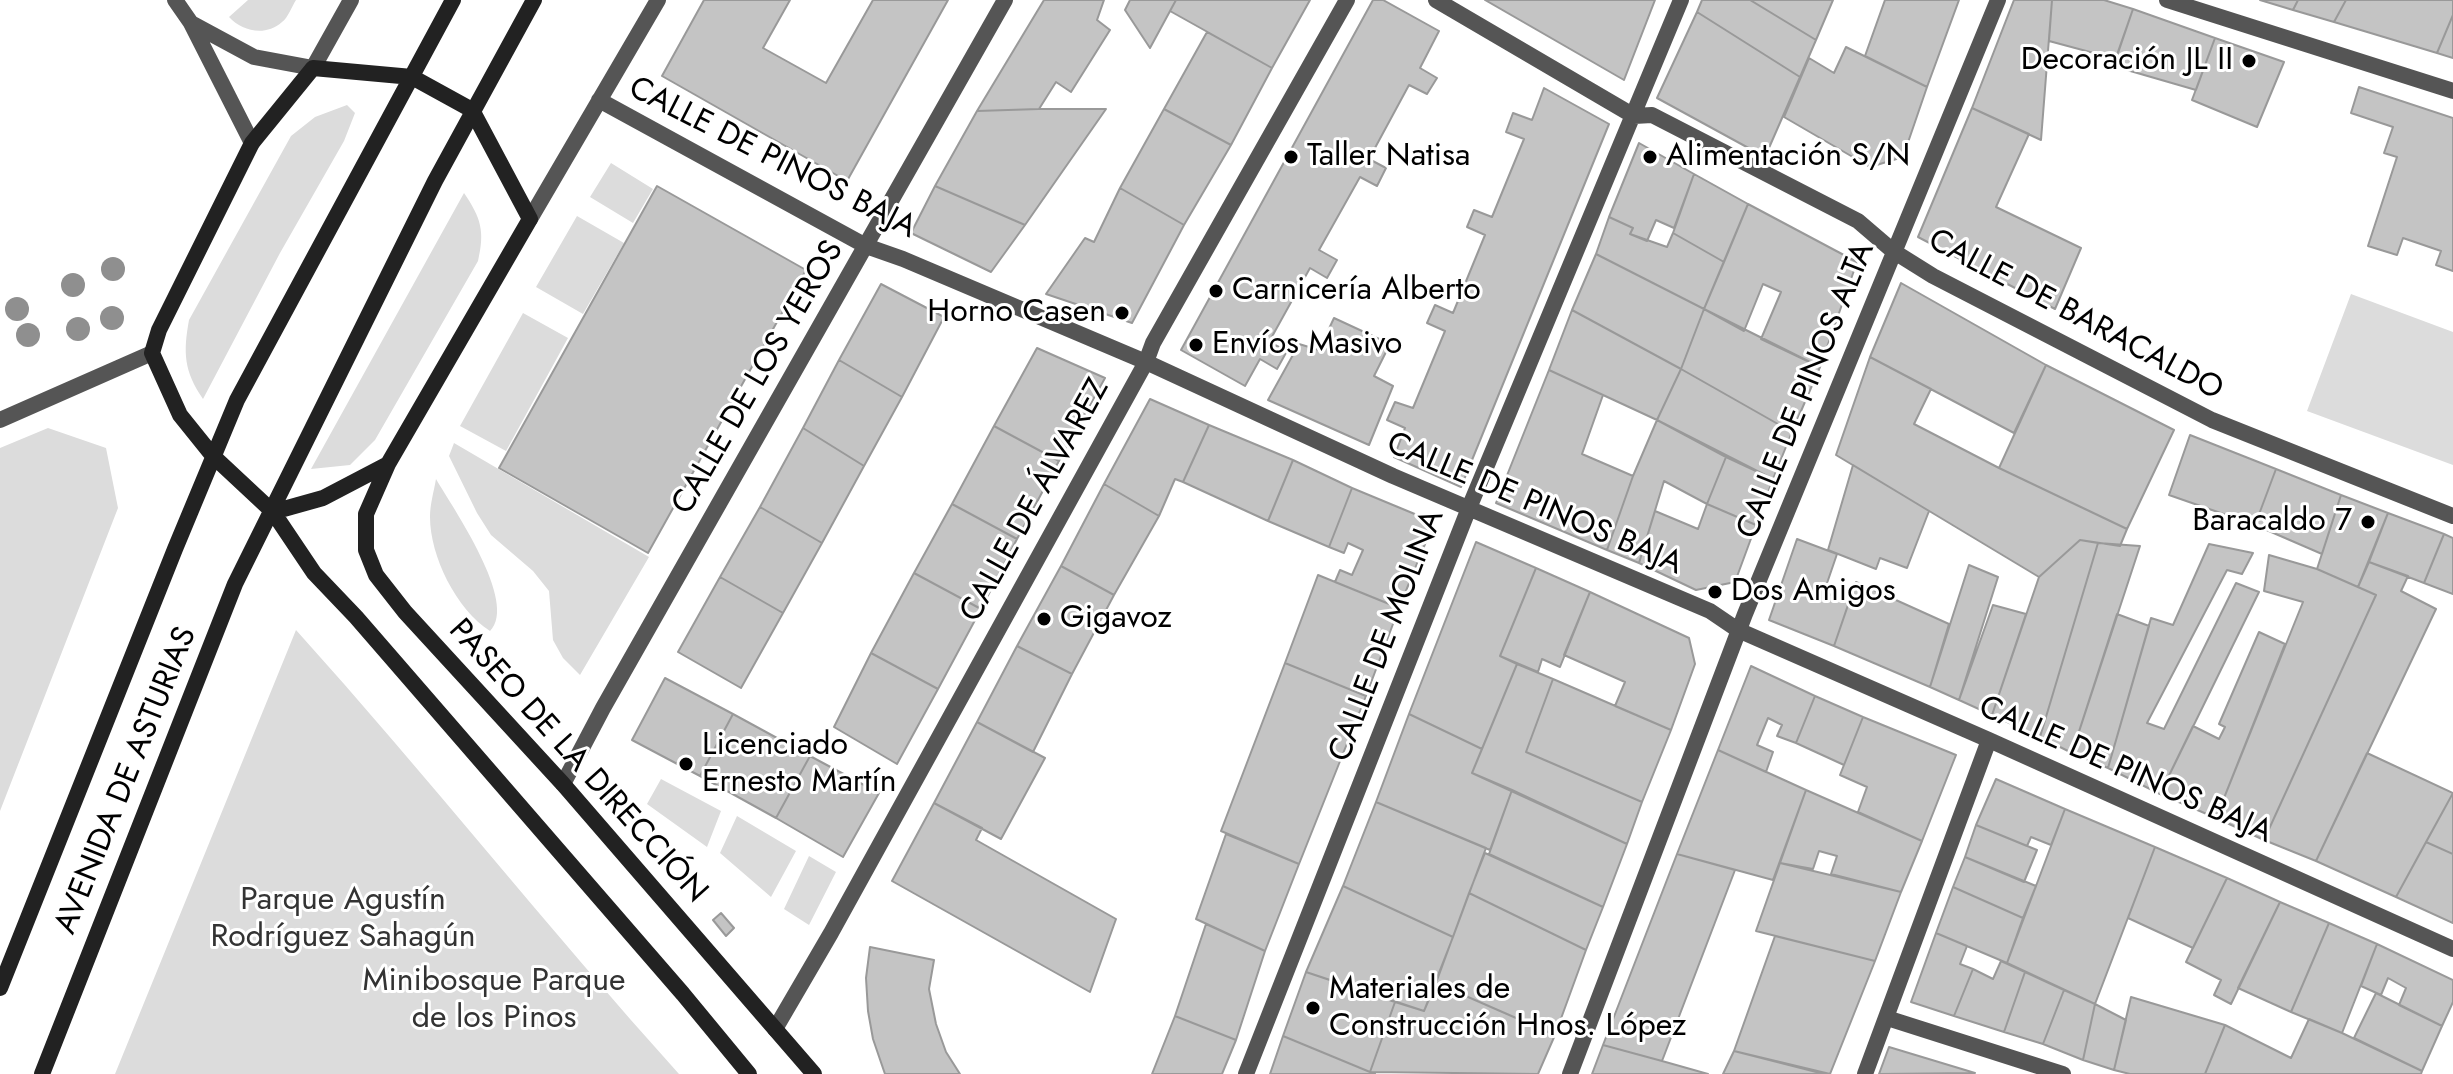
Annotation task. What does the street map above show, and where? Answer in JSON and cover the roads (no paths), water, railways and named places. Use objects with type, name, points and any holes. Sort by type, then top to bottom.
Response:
[{"type":"street","points":[[175,0],[191,23],[252,143]]},
{"type":"street","points":[[351,0],[313,68],[252,143],[159,330],[152,353],[180,415],[213,456],[273,512],[314,573],[356,617],[674,982],[749,1074]]},
{"type":"street","name":"AVENIDA DE ASTURIAS","points":[[0,988],[237,400],[453,0]]},
{"type":"street","name":"AVENIDA DE ASTURIAS","points":[[42,1074],[235,584],[472,110],[534,0]]},
{"type":"street","points":[[273,512],[323,498],[388,464],[658,0]]},
{"type":"street","name":"CALLE DE LOS YEROS","points":[[563,784],[603,708],[1005,0]]},
{"type":"street","name":"CALLE DE ÁLVAREZ","points":[[775,1029],[1146,362],[1153,343],[1347,0]]},
{"type":"street","name":"CALLE DE BARACALDO","points":[[1436,0],[1634,116],[1652,115],[1858,221],[1893,251],[1933,276],[2212,420],[2453,516]]},
{"type":"street","name":"CALLE DE MOLINA","points":[[1246,1074],[1469,508],[1681,0]]},
{"type":"street","name":"CALLE DE PINOS ALTA","points":[[1570,1074],[1738,630],[1998,0]]},
{"type":"street","points":[[2167,0],[2453,91]]},
{"type":"street","points":[[191,23],[254,57],[313,68],[412,77],[472,110],[530,219]]},
{"type":"street","name":"CALLE DE PINOS BAJA","points":[[599,100],[866,246],[1146,362],[1469,508],[1710,611],[1738,630],[2453,949]]},
{"type":"street","points":[[0,420],[152,353]]},
{"type":"street","name":"PASEO DE LA DIRECCIÓN","points":[[388,464],[366,514],[366,550],[376,575],[405,612],[563,784],[814,1074]]},
{"type":"street","points":[[1865,1074],[1989,740]]},
{"type":"street","points":[[1887,1018],[2063,1074]]},
{"type":"place","name":"Decoración JL II","points":[[2249,61]]},
{"type":"place","name":"Taller Natisa","points":[[1291,157]]},
{"type":"place","name":"Alimentación S/N","points":[[1650,157]]},
{"type":"place","name":"Carnicería Alberto","points":[[1216,291]]},
{"type":"place","name":"Horno Casen","points":[[1122,313]]},
{"type":"place","name":"Envíos Masivo","points":[[1196,345]]},
{"type":"place","name":"Baracaldo 7","points":[[2368,522]]},
{"type":"place","name":"Dos Amigos","points":[[1715,592]]},
{"type":"place","name":"Gigavoz","points":[[1044,619]]},
{"type":"place","name":"Licenciado Ernesto Martín","points":[[686,764]]},
{"type":"place","name":"Materiales de Construcción Hnos. López","points":[[1313,1008]]},
{"type":"park label","name":"Parque Agustín Rodríguez Sahagún","points":[[343,920]]},
{"type":"park label","name":"Minibosque Parque de los Pinos","points":[[494,1000]]}]
